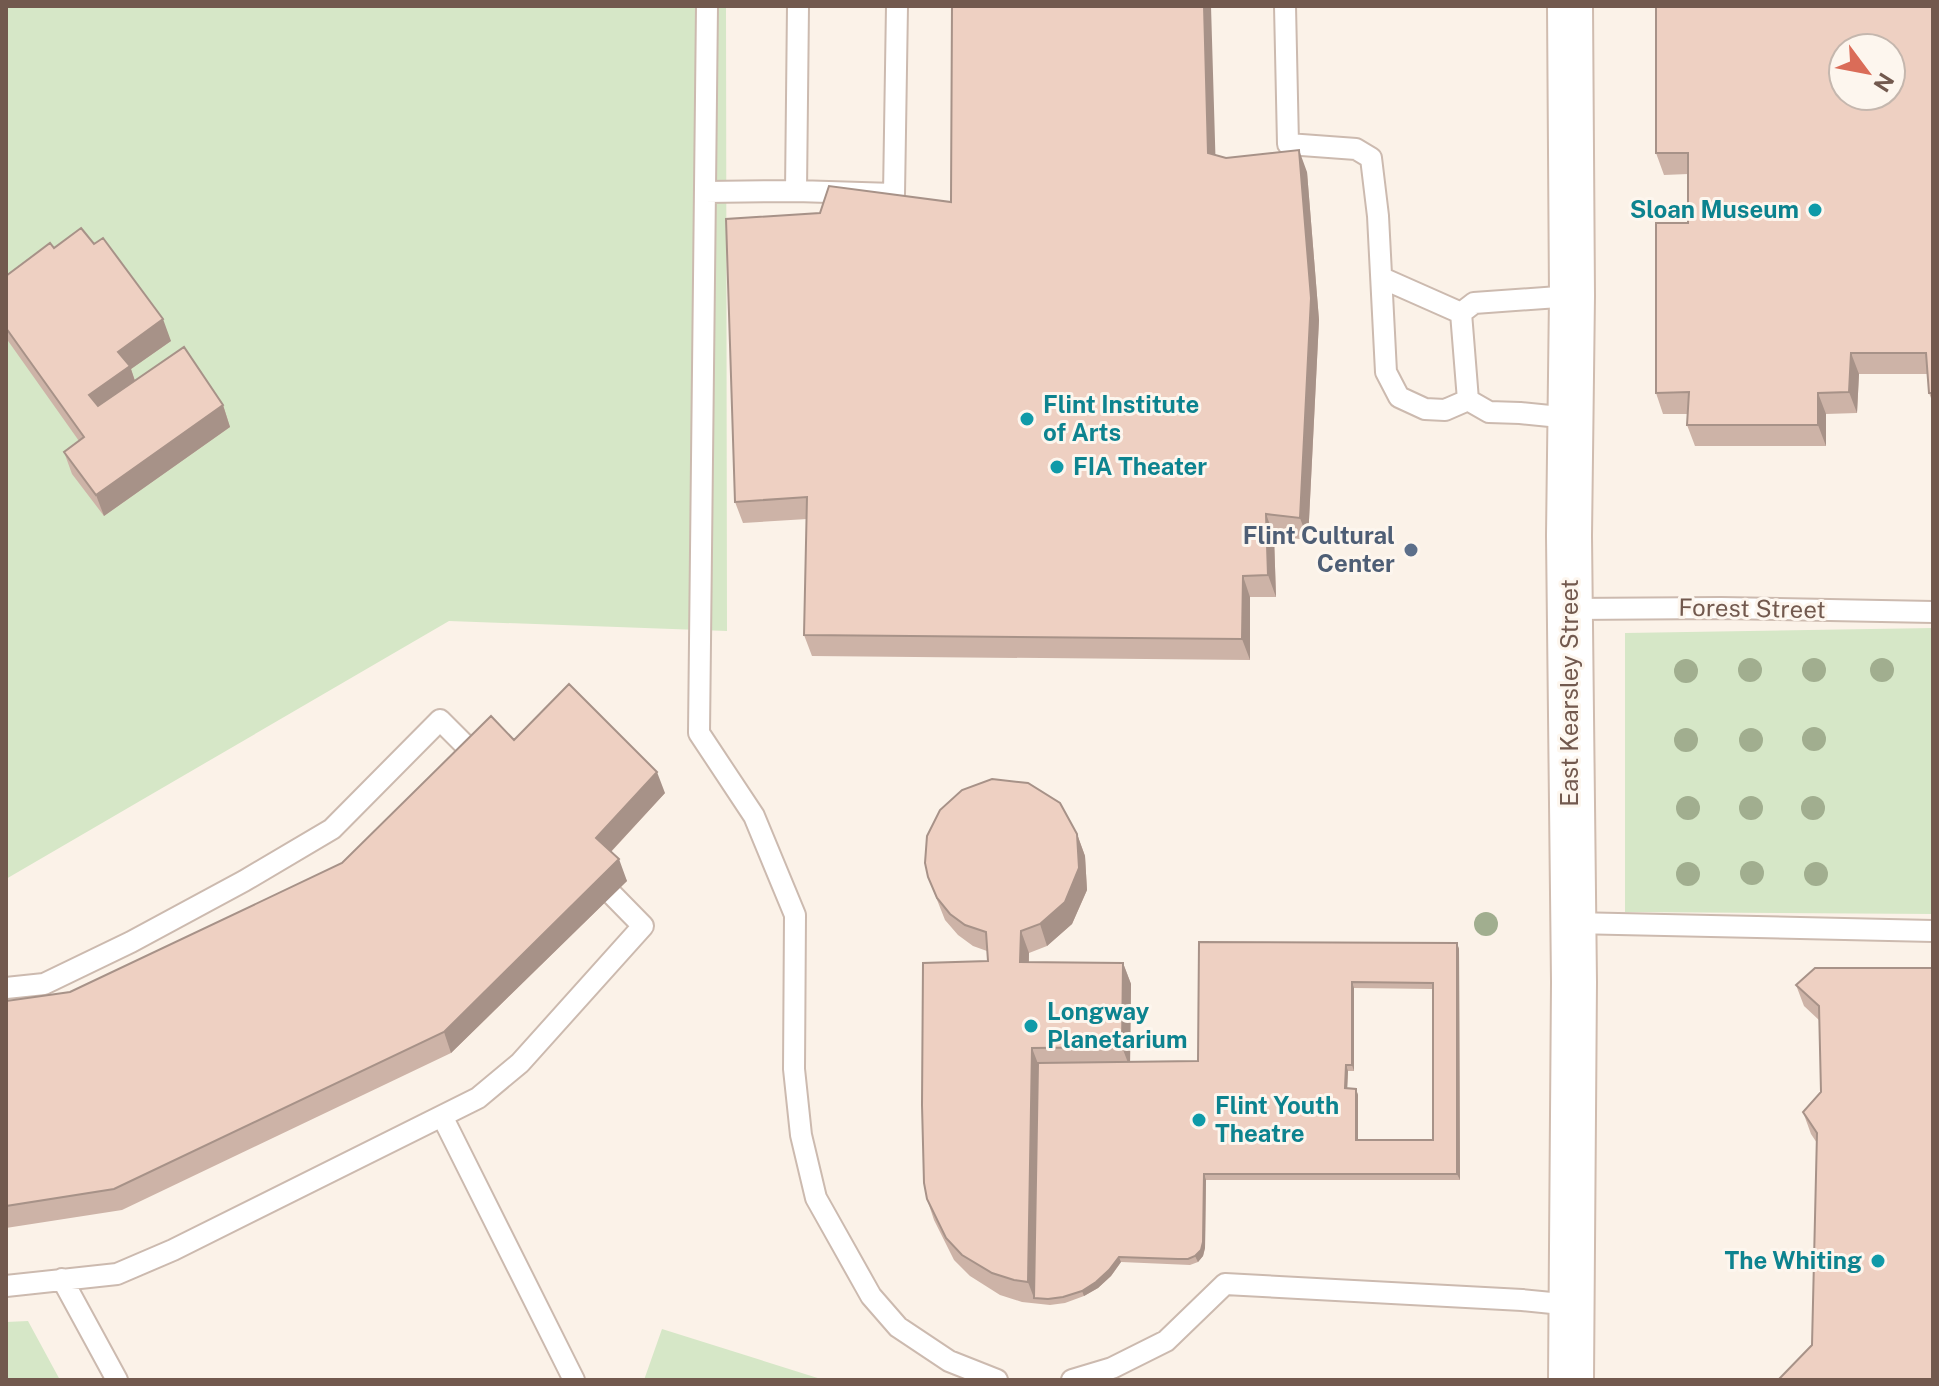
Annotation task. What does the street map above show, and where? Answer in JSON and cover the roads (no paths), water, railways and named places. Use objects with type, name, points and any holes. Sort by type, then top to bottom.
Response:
[{"type":"street","name":"East Kearsley Street","points":[[1570,6],[1570,609],[1574,982],[1571,1380]]},
{"type":"lane","points":[[707,6],[699,733],[754,816],[795,915],[794,1069],[801,1135],[816,1198],[871,1296],[898,1327],[949,1361],[997,1380]]},
{"type":"lane","points":[[796,191],[798,6]]},
{"type":"lane","points":[[705,192],[894,194],[897,6]]},
{"type":"lane","points":[[1285,6],[1288,144],[1356,149],[1371,158],[1382,278],[1386,372],[1399,397],[1425,409],[1445,410],[1468,400]]},
{"type":"lane","points":[[1382,278],[1461,313]]},
{"type":"lane","points":[[1461,313],[1474,303],[1572,296]]},
{"type":"lane","points":[[1461,313],[1468,400]]},
{"type":"lane","points":[[1468,400],[1489,412],[1570,418]]},
{"type":"lane","name":"Forest Street","points":[[1570,609],[1933,612]]},
{"type":"lane","points":[[6,988],[44,984],[131,942],[332,829],[440,720],[494,776]]},
{"type":"lane","points":[[6,1286],[117,1274],[173,1250],[478,1098],[520,1063],[643,926],[579,861]]},
{"type":"lane","points":[[1572,923],[1933,931]]},
{"type":"lane","points":[[442,1116],[574,1380]]},
{"type":"lane","points":[[62,1279],[117,1380]]},
{"type":"lane","points":[[1072,1380],[1112,1368],[1166,1341],[1225,1284],[1572,1305]]},
{"type":"place","name":"Sloan Museum","points":[[1815,210]]},
{"type":"place","name":"Flint Institute of Arts","points":[[1027,419]]},
{"type":"place","name":"FIA Theater","points":[[1057,467]]},
{"type":"place","name":"Flint Cultural Center","points":[[1411,550]]},
{"type":"place","name":"Longway Planetarium","points":[[1031,1026]]},
{"type":"place","name":"Flint Youth Theatre","points":[[1199,1120]]},
{"type":"place","name":"The Whiting","points":[[1878,1261]]}]
